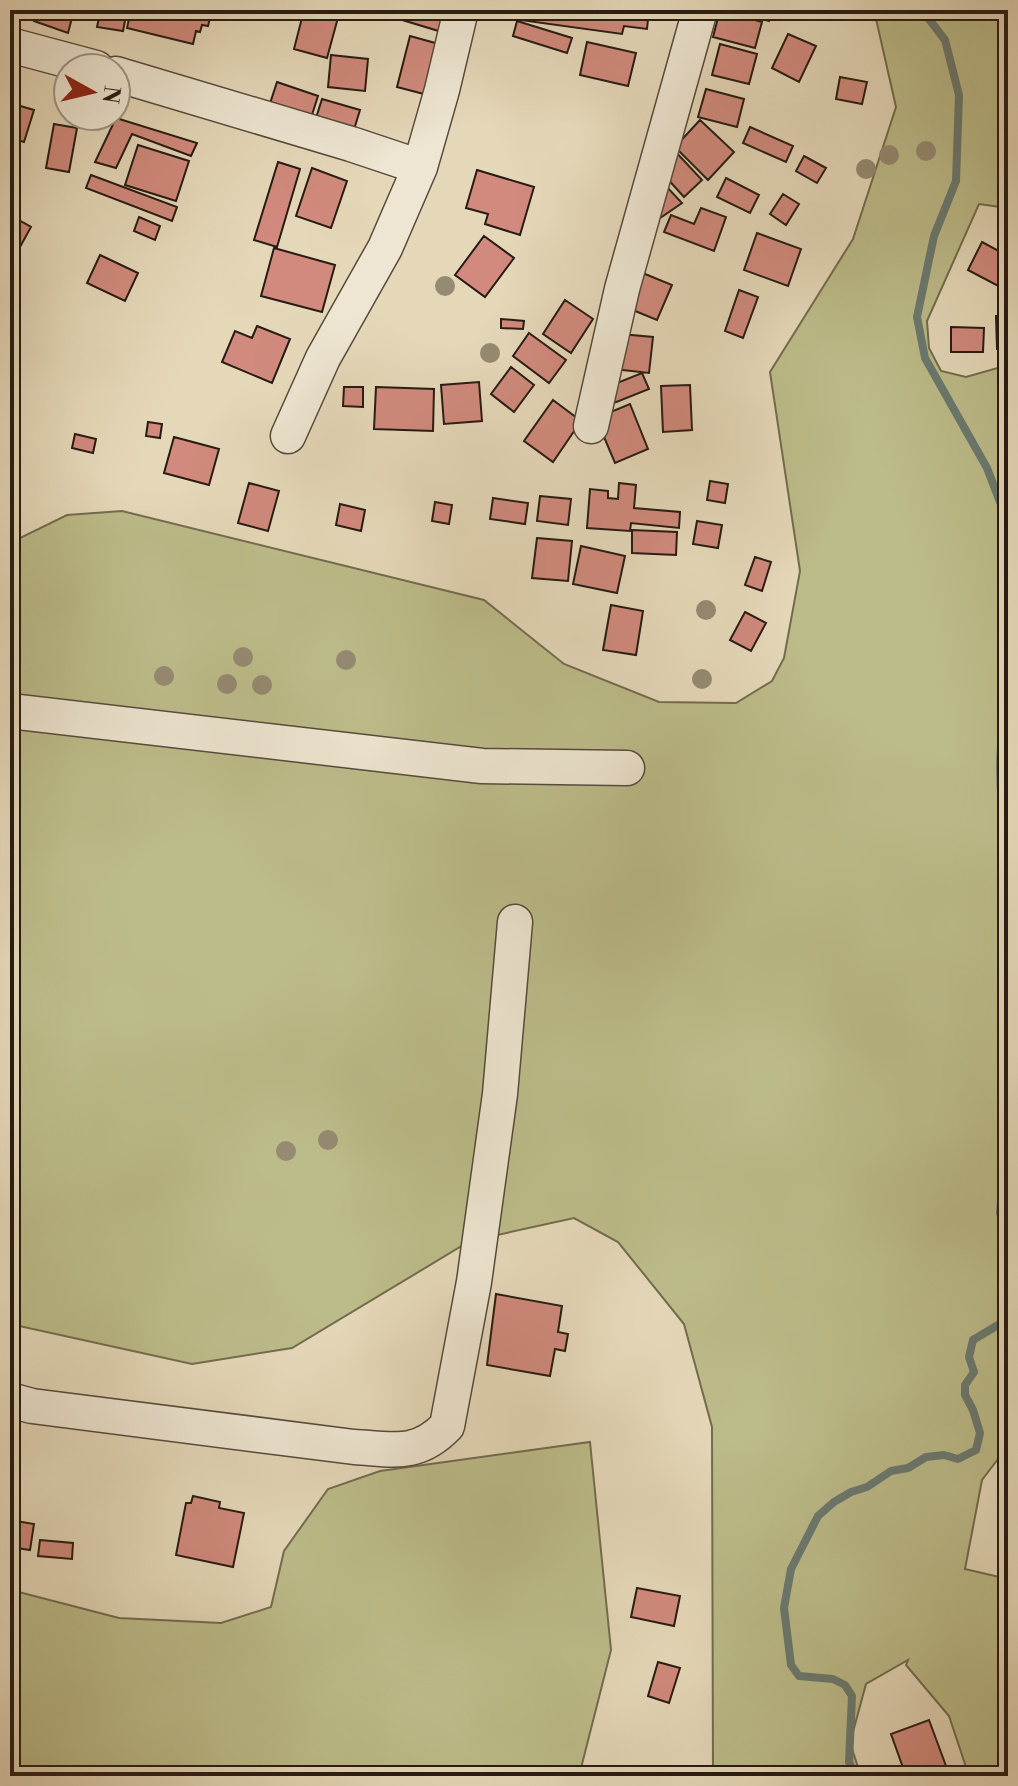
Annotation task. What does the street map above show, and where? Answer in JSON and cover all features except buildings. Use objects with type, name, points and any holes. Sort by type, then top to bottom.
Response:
[{"type":"street","points":[[288,436],[323,358],[385,248],[420,167],[461,10]]},
{"type":"street","points":[[591,426],[622,289],[700,10]]},
{"type":"street","points":[[10,45],[52,56]]},
{"type":"street","points":[[132,79],[420,167]]},
{"type":"street","points":[[10,711],[482,766],[627,768]]},
{"type":"street","points":[[10,1400],[32,1406],[354,1447],[403,1450],[420,1447],[435,1438],[447,1426],[474,1282],[500,1094],[515,922]]},
{"type":"green space","points":[[874,10],[1008,10],[1008,208],[979,204],[927,321],[929,348],[941,371],[966,377],[1008,365],[1008,1446],[982,1480],[965,1569],[1008,1579],[1008,1776],[969,1776],[949,1716],[906,1665],[908,1660],[866,1684],[850,1743],[861,1776],[713,1776],[712,1427],[684,1324],[618,1242],[574,1218],[470,1241],[292,1348],[192,1364],[10,1324],[10,878],[18,795],[10,737],[10,552],[20,538],[67,515],[122,511],[484,600],[564,664],[659,702],[736,703],[772,681],[784,658],[800,571],[770,372],[853,239],[896,107]]},
{"type":"green space","points":[[590,1442],[611,1650],[579,1776],[10,1776],[10,1592],[119,1618],[221,1623],[271,1607],[284,1551],[328,1489],[380,1471]]},
{"type":"waterway","points":[[922,10],[945,40],[959,95],[956,181],[934,236],[917,317],[925,358],[987,468],[1008,518]]},
{"type":"waterway","points":[[1008,676],[1000,775],[1008,834]]},
{"type":"waterway","points":[[1008,1154],[1000,1213],[1008,1234]]},
{"type":"waterway","points":[[858,1776],[849,1762],[852,1696],[845,1685],[833,1679],[799,1676],[791,1665],[784,1608],[791,1569],[818,1516],[834,1502],[867,1487],[891,1471],[908,1468],[926,1457],[944,1455],[958,1459],[976,1450],[980,1433],[965,1395],[965,1385],[974,1372],[969,1357],[973,1340],[1008,1319]]}]
